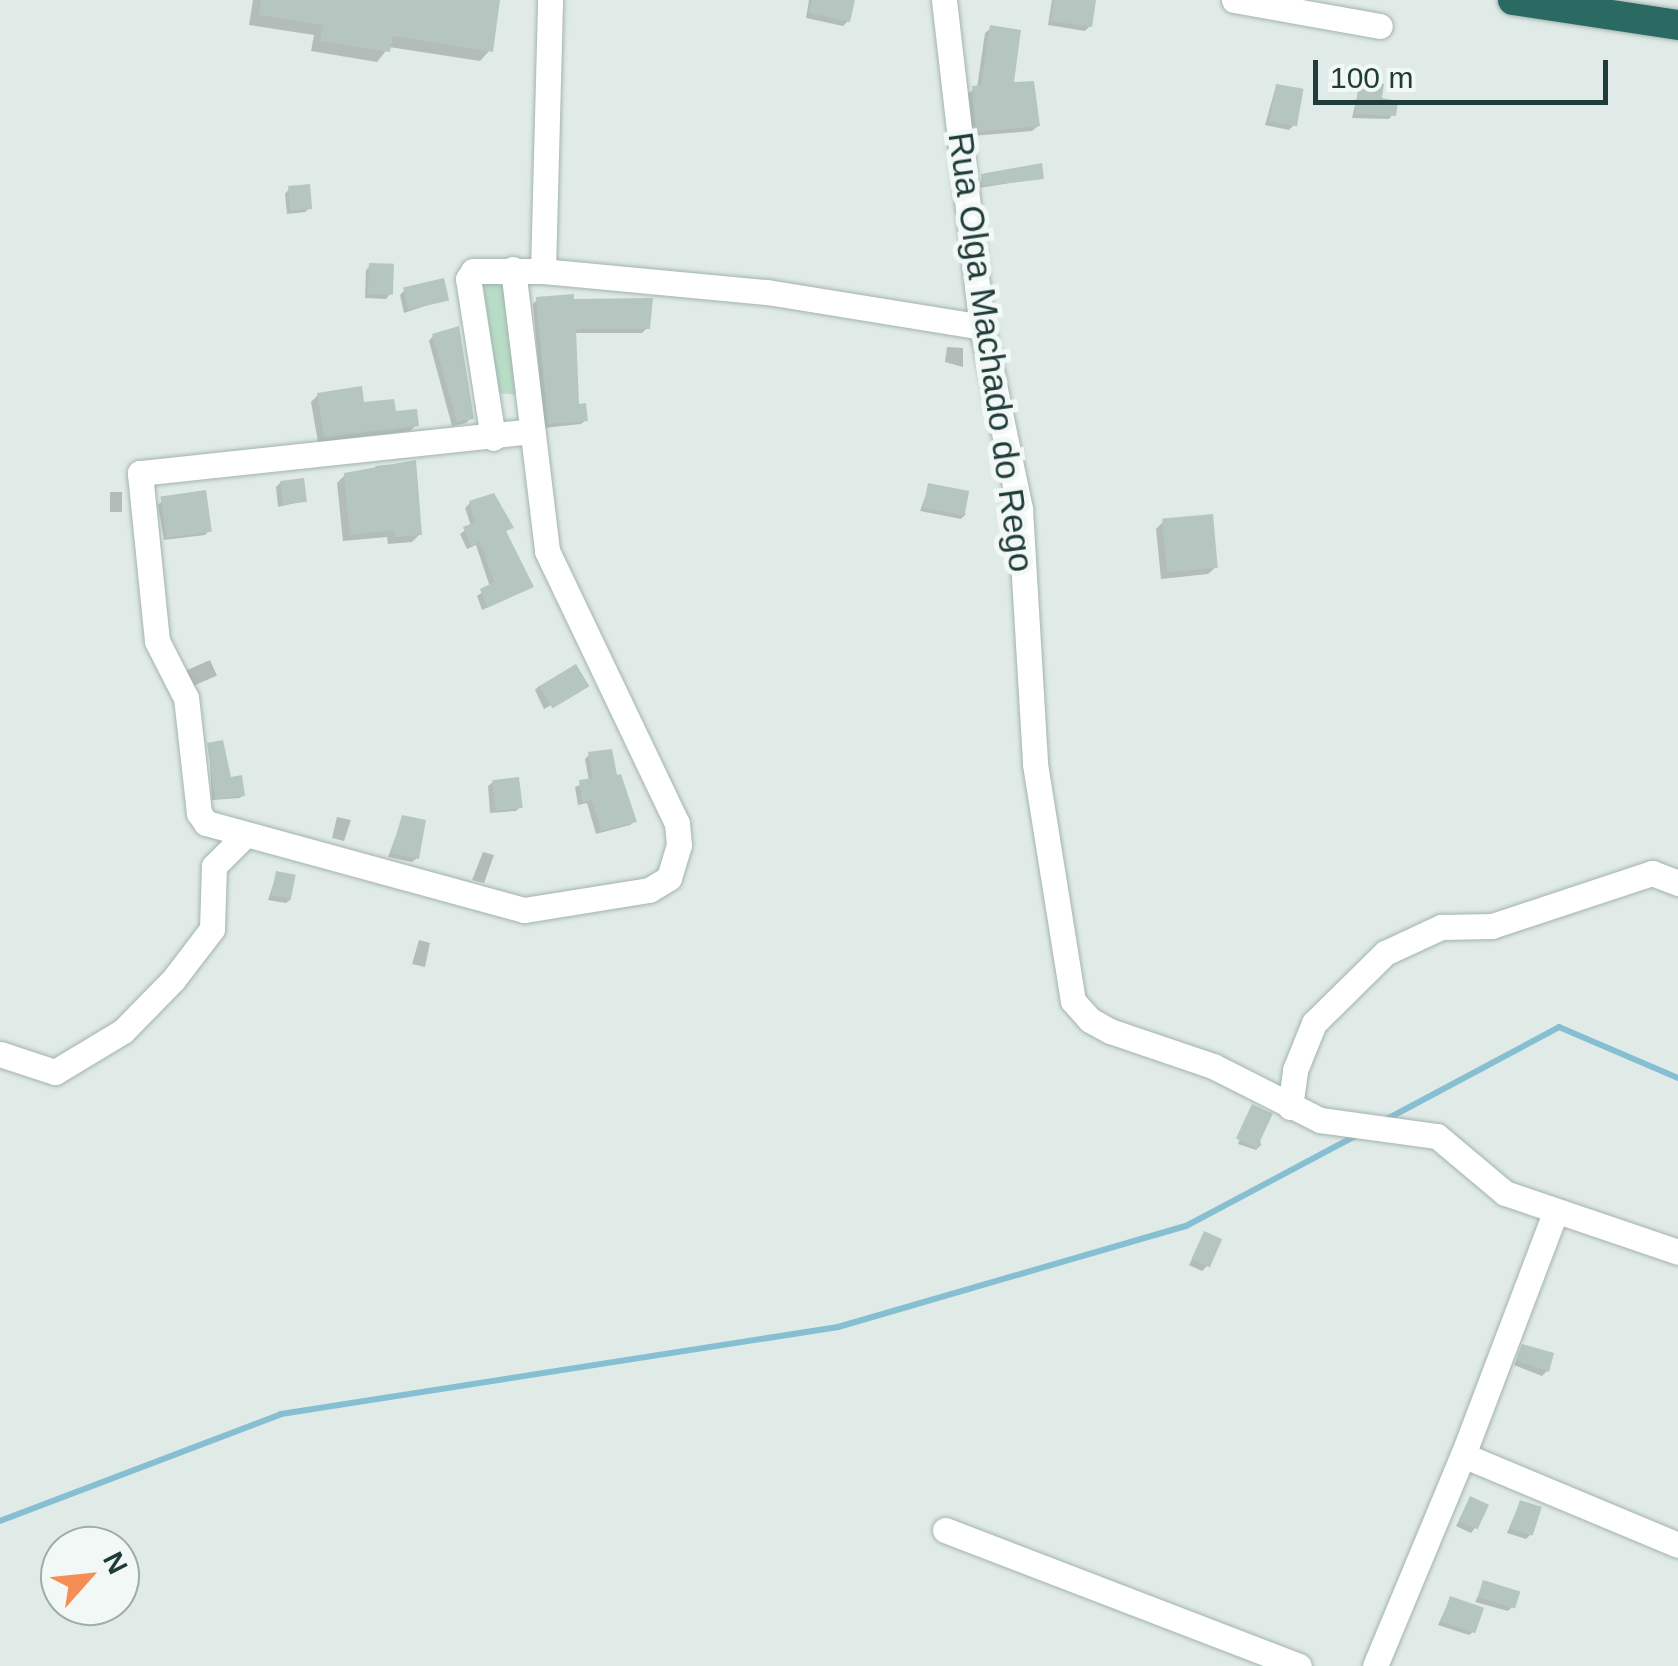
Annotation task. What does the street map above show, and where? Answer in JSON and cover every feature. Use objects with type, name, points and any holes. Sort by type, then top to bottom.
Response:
[{"type":"highway","points":[[1513,0],[1678,25]]},
{"type":"street","points":[[543,270],[550,0]]},
{"type":"street","name":"Rua Olga Machado do Rego","points":[[944,0],[982,327],[1020,508],[1034,764],[1067,985],[1079,1010],[1110,1030],[1213,1066],[1266,1093]]},
{"type":"street","points":[[1234,0],[1380,26]]},
{"type":"street","points":[[513,269],[531,431],[552,564],[677,823],[677,862],[669,878],[649,890],[524,910],[212,828],[199,810],[186,698],[157,641],[140,473],[531,431]]},
{"type":"street","points":[[493,438],[468,279],[473,270],[543,270],[767,292],[982,327]]},
{"type":"street","points":[[0,1054],[55,1072],[123,1031],[212,929],[214,866],[244,836]]},
{"type":"street","points":[[1290,1107],[1295,1070],[1314,1024],[1385,953],[1442,927],[1492,926],[1652,873],[1678,884]]},
{"type":"street","points":[[1542,910],[1510,918],[1418,926],[1393,950],[1326,993],[1298,1058],[1266,1093],[1290,1107],[1348,1126],[1437,1136],[1505,1193],[1678,1252]]},
{"type":"street","points":[[1375,1666],[1464,1456],[1555,1212]]},
{"type":"street","points":[[1464,1456],[1678,1544]]},
{"type":"street","points":[[944,1530],[1299,1666]]},
{"type":"green space","points":[[507,278],[517,395],[498,393],[483,280]]},
{"type":"building","points":[[261,0],[500,0],[493,52],[393,36],[390,52],[320,41],[323,25],[259,15]]},
{"type":"building","points":[[812,0],[855,0],[850,22],[809,13]]},
{"type":"building","points":[[1054,0],[1096,0],[1092,27],[1051,21]]},
{"type":"building","points":[[990,25],[1021,30],[1014,82],[1034,81],[1040,126],[976,132],[972,86],[981,85]]},
{"type":"building","points":[[1359,81],[1384,84],[1382,98],[1398,101],[1396,116],[1355,114]]},
{"type":"building","points":[[1276,84],[1304,89],[1297,126],[1269,121]]},
{"type":"building","points":[[1042,163],[1044,179],[982,186],[981,174]]},
{"type":"building","points":[[310,184],[312,209],[290,211],[288,186]]},
{"type":"building","points":[[369,263],[394,264],[393,295],[368,294]]},
{"type":"building","points":[[444,278],[449,300],[408,310],[403,287]]},
{"type":"building","points":[[574,294],[574,299],[653,298],[650,329],[576,329],[579,404],[586,403],[588,421],[548,424],[536,297]]},
{"type":"building","points":[[459,326],[474,419],[457,422],[432,334]]},
{"type":"building","points":[[362,386],[364,402],[394,399],[396,411],[417,409],[419,426],[324,437],[317,393]]},
{"type":"building","points":[[416,460],[422,535],[395,537],[394,530],[350,535],[344,473]]},
{"type":"building","points":[[304,478],[307,502],[283,505],[280,481]]},
{"type":"building","points":[[928,483],[969,491],[964,516],[923,508]]},
{"type":"building","points":[[206,490],[212,532],[166,538],[160,496]]},
{"type":"building","points":[[494,493],[514,528],[506,531],[534,587],[487,608],[480,589],[494,582],[480,542],[471,546],[463,527],[475,522],[469,501]]},
{"type":"building","points":[[1213,514],[1218,568],[1167,572],[1162,518]]},
{"type":"building","points":[[576,664],[589,686],[553,708],[539,686]]},
{"type":"building","points":[[223,740],[231,777],[242,775],[245,796],[215,799],[207,743]]},
{"type":"building","points":[[612,749],[617,775],[621,774],[637,822],[601,831],[592,800],[582,802],[579,780],[593,778],[588,752]]},
{"type":"building","points":[[519,777],[523,808],[496,811],[492,780]]},
{"type":"building","points":[[402,815],[426,820],[419,859],[391,853]]},
{"type":"building","points":[[276,871],[296,875],[291,899],[271,896]]},
{"type":"building","points":[[1252,1104],[1273,1114],[1257,1148],[1236,1138]]},
{"type":"building","points":[[1204,1231],[1222,1239],[1210,1267],[1191,1259]]},
{"type":"building","points":[[1522,1344],[1554,1353],[1549,1372],[1516,1360]]},
{"type":"building","points":[[1470,1496],[1489,1505],[1478,1529],[1459,1520]]},
{"type":"building","points":[[1520,1500],[1542,1507],[1533,1536],[1511,1529]]},
{"type":"building","points":[[1483,1580],[1520,1591],[1515,1609],[1478,1597]]},
{"type":"building","points":[[1450,1596],[1484,1608],[1475,1633],[1441,1622]]},
{"type":"waterway","points":[[1387,1119],[1559,1027],[1678,1078]]},
{"type":"waterway","points":[[0,1521],[281,1414],[838,1327],[1186,1226],[1359,1134]]}]
